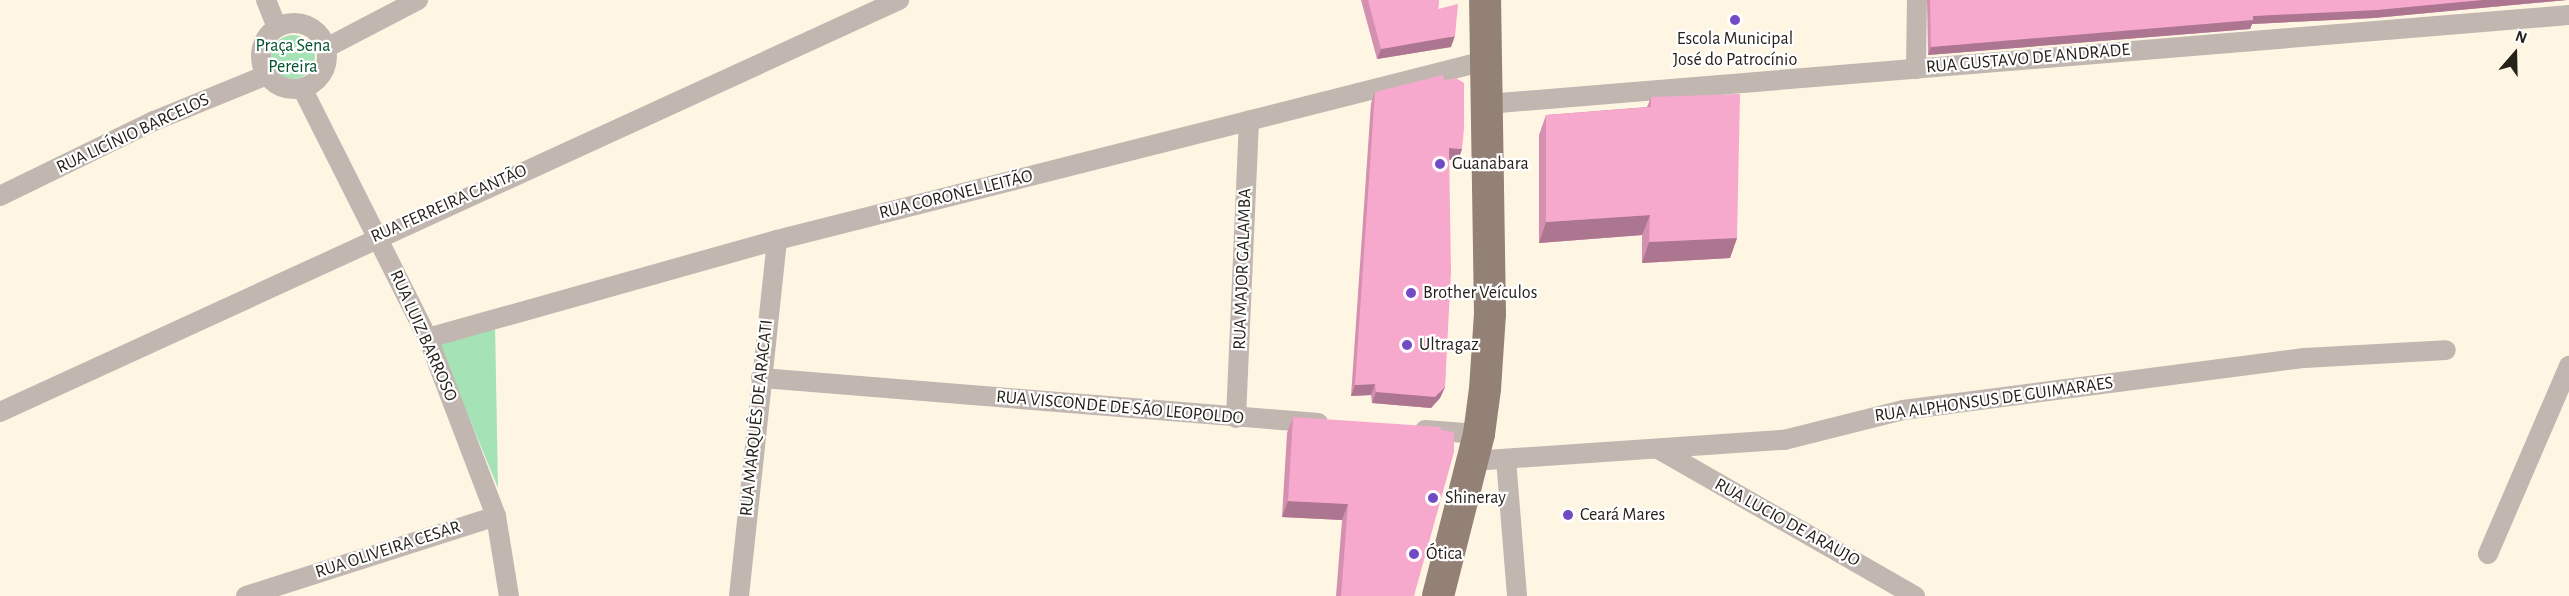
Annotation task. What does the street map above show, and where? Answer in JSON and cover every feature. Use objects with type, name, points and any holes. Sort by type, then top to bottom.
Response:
[{"type":"main road","points":[[1438,596],[1476,447],[1490,314],[1485,0]]},
{"type":"street","points":[[266,0],[277,27]]},
{"type":"street","points":[[326,48],[417,0]]},
{"type":"street","name":"RUA FERREIRA CANTÃO","points":[[0,412],[378,236],[899,0]]},
{"type":"street","points":[[1916,69],[1917,0]]},
{"type":"street","name":"RUA GUSTAVO DE ANDRADE","points":[[1487,104],[2569,15]]},
{"type":"street","points":[[292,23],[307,26],[319,34],[326,48],[325,68],[320,77],[302,88],[282,87],[267,75],[261,54],[269,34],[277,27],[292,23]]},
{"type":"street","name":"RUA CORONEL LEITÃO","points":[[428,338],[777,240],[1485,61]]},
{"type":"street","name":"RUA LICÍNIO BARCELOS","points":[[0,196],[154,121],[267,75]]},
{"type":"street","name":"RUA LUIZ BARROSO","points":[[302,88],[428,338],[496,516],[509,596]]},
{"type":"street","name":"RUA MAJOR GALAMBA","points":[[1236,418],[1249,120]]},
{"type":"street","name":"RUA MARQUÊS DE ARACATI","points":[[739,596],[777,240]]},
{"type":"street","name":"RUA ALPHONSUS DE GUIMARAES","points":[[1476,447],[1506,459],[1784,440],[1903,410],[2286,360],[2446,350]]},
{"type":"street","points":[[2488,554],[2569,366]]},
{"type":"street","name":"RUA VISCONDE DE SÃO LEOPOLDO","points":[[761,378],[1340,425]]},
{"type":"street","points":[[1410,429],[1476,447]]},
{"type":"street","name":"RUA LUCIO DE ARAUJO","points":[[1660,450],[1915,596]]},
{"type":"street","points":[[1506,459],[1517,596]]},
{"type":"street","name":"RUA OLIVEIRA CESAR","points":[[246,596],[496,516]]},
{"type":"green space","name":"Praça Sena Pereira","points":[[293,35],[308,42],[315,57],[308,72],[293,79],[278,72],[271,57],[278,42]]},
{"type":"green space","points":[[495,323],[498,488],[437,340]]},
{"type":"building","points":[[1368,0],[1439,0],[1438,9],[1458,4],[1455,36],[1381,49]]},
{"type":"building","points":[[1930,0],[2482,0],[2377,10],[2253,16],[2253,20],[1931,47]]},
{"type":"building","points":[[1443,75],[1444,80],[1456,78],[1464,83],[1462,149],[1449,148],[1451,271],[1445,387],[1435,397],[1376,392],[1375,384],[1355,385],[1375,92]]},
{"type":"building","points":[[1740,94],[1737,238],[1649,242],[1650,215],[1546,222],[1546,115],[1651,107],[1651,97]]},
{"type":"building","points":[[1293,417],[1441,427],[1441,430],[1454,432],[1454,452],[1414,596],[1341,596],[1348,504],[1288,501]]},
{"type":"place","name":"Escola Municipal José do Patrocínio","points":[[1735,20]]},
{"type":"place","name":"Guanabara","points":[[1440,164]]},
{"type":"place","name":"Brother Veículos","points":[[1411,293]]},
{"type":"place","name":"Ultragaz","points":[[1407,345]]},
{"type":"place","name":"Shineray","points":[[1433,498]]},
{"type":"place","name":"Ceará Mares","points":[[1568,515]]},
{"type":"place","name":"Ótica","points":[[1414,554]]}]
